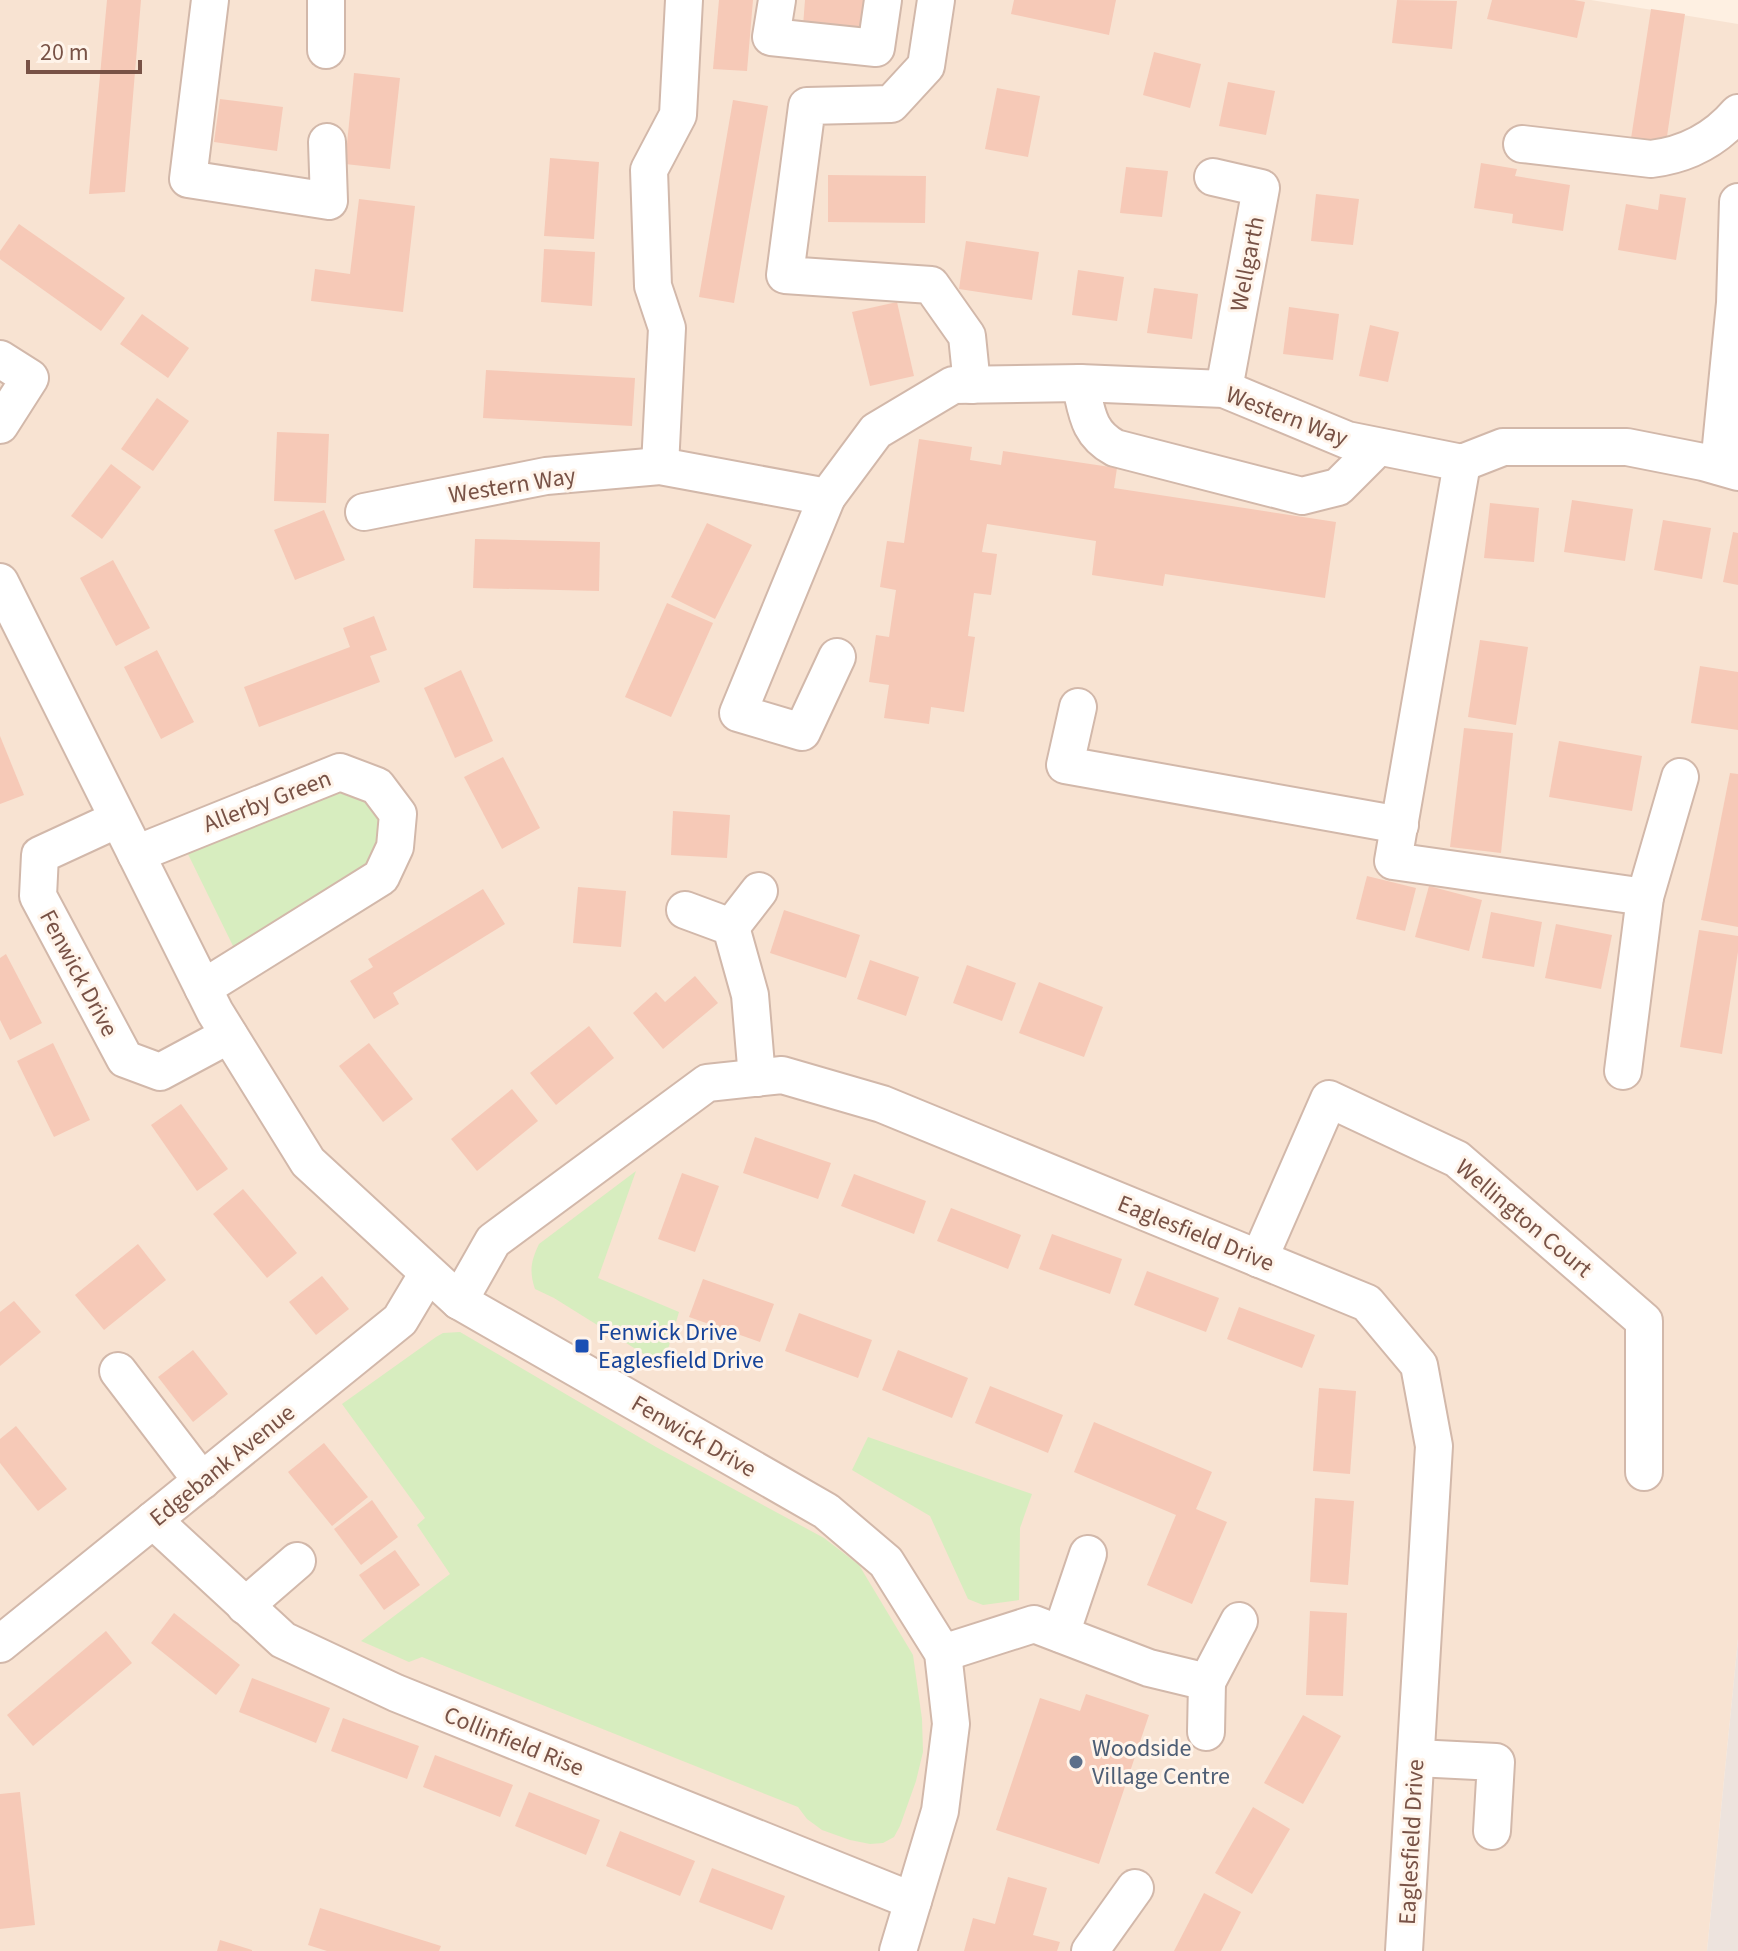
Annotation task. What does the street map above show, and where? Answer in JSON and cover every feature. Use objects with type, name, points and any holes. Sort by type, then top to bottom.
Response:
[{"type":"street","points":[[210,0],[188,179],[329,201],[327,142]]},
{"type":"street","points":[[326,0],[326,50]]},
{"type":"street","points":[[660,466],[667,328],[653,286],[649,170],[678,115],[684,0]]},
{"type":"street","points":[[777,0],[771,37],[876,48],[883,0]]},
{"type":"street","points":[[936,0],[926,66],[891,104],[807,106],[785,275],[931,285],[967,336],[972,385]]},
{"type":"street","points":[[1522,144],[1651,159],[1670,157],[1712,137],[1738,113]]},
{"type":"street","name":"Wellgarth","points":[[1213,177],[1261,188],[1224,389]]},
{"type":"street","points":[[1645,897],[1393,861],[1462,463],[1503,447],[1627,447],[1729,469],[1738,202]]},
{"type":"street","points":[[0,359],[30,378],[0,425]]},
{"type":"street","points":[[1080,383],[1091,426],[1100,440],[1115,448],[1302,496],[1338,487],[1378,447]]},
{"type":"street","name":"Western Way","points":[[837,657],[802,732],[738,713],[827,497],[876,431],[953,385],[1080,383],[1224,389],[1347,440],[1462,463]]},
{"type":"street","name":"Western Way","points":[[364,512],[546,476],[660,466],[827,497]]},
{"type":"street","name":"Fenwick Drive","points":[[0,582],[203,988],[308,1162],[459,1301],[826,1511],[886,1562],[943,1653],[951,1724],[940,1811],[898,1951]]},
{"type":"street","points":[[1078,707],[1065,765],[1400,825]]},
{"type":"street","name":"Allerby Green","points":[[136,854],[340,772],[377,786],[398,814],[395,847],[381,877],[203,988]]},
{"type":"street","points":[[1623,1071],[1645,897],[1680,777]]},
{"type":"street","name":"Fenwick Drive","points":[[118,819],[40,855],[38,896],[125,1059],[160,1072],[229,1035]]},
{"type":"street","points":[[731,927],[759,891]]},
{"type":"street","points":[[685,910],[731,927]]},
{"type":"street","points":[[731,927],[750,995],[757,1078]]},
{"type":"street","name":"Eaglesfield Drive","points":[[459,1301],[493,1241],[707,1083],[782,1075],[882,1104],[1367,1303],[1419,1365],[1434,1446],[1404,1951]]},
{"type":"street","name":"Wellington Court","points":[[1259,1259],[1329,1099],[1457,1159],[1644,1321],[1644,1472]]},
{"type":"street","name":"Edgebank Avenue","points":[[0,1644],[400,1320],[428,1273]]},
{"type":"street","points":[[118,1371],[202,1481]]},
{"type":"street","name":"Collinfield Rise","points":[[153,1520],[283,1640],[396,1693],[913,1901]]},
{"type":"street","points":[[1061,1634],[1088,1554]]},
{"type":"street","points":[[245,1606],[297,1561]]},
{"type":"street","points":[[1206,1732],[1207,1682],[1239,1621]]},
{"type":"street","points":[[943,1653],[1034,1624],[1149,1668],[1207,1682]]},
{"type":"street","points":[[1416,1758],[1496,1762],[1492,1831]]},
{"type":"street","points":[[1090,1951],[1135,1888]]},
{"type":"shaded area","points":[[0,0],[1591,0],[1738,24],[1738,1639],[1707,1951],[0,1951]]},
{"type":"shaded area","points":[[1738,1639],[1738,1951],[1707,1951]]},
{"type":"green space","points":[[327,790],[350,792],[364,798],[387,830],[369,870],[234,948],[184,846]]},
{"type":"green space","points":[[636,1171],[598,1278],[679,1312],[663,1366],[535,1289],[532,1277],[539,1244]]},
{"type":"green space","points":[[460,1332],[656,1447],[824,1538],[859,1565],[913,1655],[922,1719],[923,1752],[916,1781],[894,1837],[883,1843],[870,1844],[822,1830],[807,1819],[798,1807],[422,1657],[409,1662],[361,1641],[450,1574],[417,1525],[425,1518],[342,1404],[436,1337],[443,1333]]},
{"type":"green space","points":[[868,1437],[1032,1494],[1020,1528],[1019,1600],[983,1605],[968,1599],[930,1516],[852,1470]]},
{"type":"building","points":[[107,0],[141,0],[125,192],[89,194]]},
{"type":"building","points":[[719,0],[753,0],[747,71],[713,69]]},
{"type":"building","points":[[805,0],[864,0],[862,31],[803,26]]},
{"type":"building","points":[[1014,0],[1116,0],[1109,35],[1011,14]]},
{"type":"building","points":[[1397,0],[1457,1],[1452,49],[1392,43]]},
{"type":"building","points":[[1492,0],[1585,2],[1577,38],[1487,19]]},
{"type":"building","points":[[1651,9],[1685,14],[1665,150],[1630,145]]},
{"type":"building","points":[[1154,52],[1201,64],[1190,108],[1143,95]]},
{"type":"building","points":[[354,73],[400,78],[390,169],[345,164]]},
{"type":"building","points":[[1228,82],[1275,91],[1266,135],[1219,126]]},
{"type":"building","points":[[997,88],[1040,96],[1028,157],[985,149]]},
{"type":"building","points":[[220,99],[283,107],[277,151],[214,142]]},
{"type":"building","points":[[733,100],[768,106],[734,303],[699,297]]},
{"type":"building","points":[[550,158],[599,162],[594,239],[544,236]]},
{"type":"building","points":[[1481,163],[1517,169],[1515,176],[1570,185],[1563,231],[1512,223],[1513,214],[1474,208]]},
{"type":"building","points":[[1126,167],[1168,171],[1162,217],[1120,213]]},
{"type":"building","points":[[828,175],[926,176],[925,223],[828,222]]},
{"type":"building","points":[[1316,194],[1359,199],[1353,245],[1311,241]]},
{"type":"building","points":[[1660,194],[1686,198],[1676,260],[1618,250],[1626,204],[1658,210]]},
{"type":"building","points":[[359,199],[415,206],[403,312],[311,301],[315,269],[350,274]]},
{"type":"building","points":[[19,224],[125,298],[101,331],[0,259],[0,251]]},
{"type":"building","points":[[966,241],[1039,252],[1032,300],[959,289]]},
{"type":"building","points":[[544,249],[595,252],[592,306],[541,302]]},
{"type":"building","points":[[1078,270],[1124,277],[1117,321],[1072,315]]},
{"type":"building","points":[[1154,288],[1198,294],[1192,339],[1147,333]]},
{"type":"building","points":[[897,302],[914,376],[870,386],[852,312]]},
{"type":"building","points":[[1289,307],[1339,314],[1333,360],[1283,354]]},
{"type":"building","points":[[142,314],[189,348],[168,378],[120,344]]},
{"type":"building","points":[[1370,325],[1399,332],[1388,382],[1359,376]]},
{"type":"building","points":[[486,370],[635,378],[632,426],[483,418]]},
{"type":"building","points":[[157,398],[189,421],[153,471],[121,449]]},
{"type":"building","points":[[277,432],[329,434],[326,503],[274,501]]},
{"type":"building","points":[[919,439],[972,447],[970,460],[1001,465],[1003,451],[1117,468],[1114,488],[1336,522],[1325,598],[1165,574],[1163,586],[1092,575],[1096,541],[987,524],[982,552],[997,554],[991,595],[974,593],[968,636],[975,637],[964,712],[931,707],[929,724],[884,718],[889,685],[869,682],[876,635],[889,637],[896,590],[880,587],[887,541],[904,543]]},
{"type":"building","points":[[111,464],[141,487],[102,539],[71,516]]},
{"type":"building","points":[[1572,500],[1633,509],[1625,561],[1564,552]]},
{"type":"building","points":[[1490,503],[1539,508],[1534,562],[1484,558]]},
{"type":"building","points":[[324,510],[345,560],[295,580],[274,530]]},
{"type":"building","points":[[1663,520],[1711,528],[1702,579],[1654,570]]},
{"type":"building","points":[[707,523],[752,545],[715,619],[671,597]]},
{"type":"building","points":[[1733,532],[1738,533],[1738,585],[1723,582]]},
{"type":"building","points":[[475,539],[600,542],[599,591],[473,588]]},
{"type":"building","points":[[113,560],[150,628],[116,646],[80,578]]},
{"type":"building","points":[[667,603],[713,623],[671,717],[625,697]]},
{"type":"building","points":[[374,616],[387,650],[370,656],[380,682],[259,727],[244,687],[350,647],[343,628]]},
{"type":"building","points":[[1480,640],[1528,647],[1516,725],[1468,717]]},
{"type":"building","points":[[157,650],[194,722],[161,739],[124,667]]},
{"type":"building","points":[[1700,666],[1738,672],[1738,730],[1691,723]]},
{"type":"building","points":[[461,670],[493,741],[455,758],[424,688]]},
{"type":"building","points":[[1464,728],[1513,733],[1501,853],[1450,847]]},
{"type":"building","points":[[0,736],[24,795],[0,804]]},
{"type":"building","points":[[1559,741],[1642,756],[1632,811],[1549,797]]},
{"type":"building","points":[[503,757],[540,828],[502,849],[464,777]]},
{"type":"building","points":[[1730,773],[1738,774],[1738,927],[1701,920]]},
{"type":"building","points":[[673,811],[730,815],[727,858],[671,855]]},
{"type":"building","points":[[1367,876],[1416,888],[1405,931],[1356,919]]},
{"type":"building","points":[[1429,886],[1482,900],[1469,951],[1415,937]]},
{"type":"building","points":[[578,887],[626,891],[621,947],[573,943]]},
{"type":"building","points":[[483,889],[505,924],[393,993],[399,1004],[374,1019],[350,981],[373,967],[368,959]]},
{"type":"building","points":[[784,910],[860,935],[846,978],[770,953]]},
{"type":"building","points":[[1491,912],[1542,922],[1534,967],[1482,958]]},
{"type":"building","points":[[1556,924],[1612,935],[1601,989],[1545,978]]},
{"type":"building","points":[[1699,930],[1738,936],[1722,1054],[1680,1047]]},
{"type":"building","points":[[6,954],[42,1023],[10,1040],[0,1020],[0,958]]},
{"type":"building","points":[[870,960],[919,977],[906,1016],[857,999]]},
{"type":"building","points":[[967,965],[1016,983],[1002,1021],[953,1003]]},
{"type":"building","points":[[695,976],[718,1003],[663,1049],[633,1013],[656,992],[665,1002]]},
{"type":"building","points":[[1039,982],[1103,1007],[1084,1057],[1019,1033]]},
{"type":"building","points":[[589,1026],[614,1058],[556,1105],[530,1073]]},
{"type":"building","points":[[53,1043],[90,1120],[54,1137],[17,1061]]},
{"type":"building","points":[[369,1043],[413,1099],[383,1122],[339,1066]]},
{"type":"building","points":[[512,1089],[538,1121],[477,1171],[451,1139]]},
{"type":"building","points":[[181,1104],[228,1169],[197,1191],[151,1125]]},
{"type":"building","points":[[755,1137],[831,1163],[818,1199],[743,1173]]},
{"type":"building","points":[[682,1173],[719,1186],[695,1252],[658,1239]]},
{"type":"building","points":[[854,1174],[926,1201],[914,1234],[841,1206]]},
{"type":"building","points":[[243,1189],[297,1253],[267,1278],[213,1214]]},
{"type":"building","points":[[951,1208],[1021,1235],[1008,1269],[937,1241]]},
{"type":"building","points":[[1052,1234],[1122,1259],[1110,1294],[1039,1269]]},
{"type":"building","points":[[138,1244],[166,1280],[104,1330],[75,1295]]},
{"type":"building","points":[[1147,1271],[1219,1298],[1206,1332],[1134,1305]]},
{"type":"building","points":[[322,1276],[349,1309],[316,1335],[289,1302]]},
{"type":"building","points":[[703,1279],[774,1304],[760,1342],[689,1317]]},
{"type":"building","points":[[14,1301],[41,1332],[0,1366],[0,1312]]},
{"type":"building","points":[[1239,1307],[1315,1335],[1302,1368],[1227,1339]]},
{"type":"building","points":[[799,1313],[872,1340],[858,1378],[785,1351]]},
{"type":"building","points":[[193,1350],[228,1394],[193,1422],[158,1377]]},
{"type":"building","points":[[898,1350],[968,1378],[952,1418],[882,1390]]},
{"type":"building","points":[[990,1386],[1063,1415],[1048,1453],[975,1423]]},
{"type":"building","points":[[1319,1388],[1356,1391],[1350,1474],[1313,1471]]},
{"type":"building","points":[[1094,1422],[1212,1472],[1196,1509],[1227,1522],[1192,1604],[1147,1585],[1176,1515],[1074,1472]]},
{"type":"building","points":[[16,1426],[67,1489],[38,1511],[0,1463],[0,1439]]},
{"type":"building","points":[[324,1443],[368,1497],[332,1526],[288,1472]]},
{"type":"building","points":[[1315,1498],[1354,1501],[1348,1585],[1310,1582]]},
{"type":"building","points":[[372,1500],[398,1537],[361,1565],[334,1529]]},
{"type":"building","points":[[395,1550],[420,1585],[384,1610],[359,1575]]},
{"type":"building","points":[[1310,1611],[1347,1613],[1343,1696],[1306,1695]]},
{"type":"building","points":[[174,1613],[240,1665],[216,1695],[151,1643]]},
{"type":"building","points":[[106,1631],[132,1663],[33,1746],[7,1715]]},
{"type":"building","points":[[252,1678],[330,1708],[316,1743],[239,1712]]},
{"type":"building","name":"Woodside Village Centre","points":[[1086,1694],[1149,1715],[1099,1864],[996,1830],[1040,1698],[1080,1711]]},
{"type":"building","points":[[1303,1715],[1341,1736],[1303,1804],[1264,1783]]},
{"type":"building","points":[[343,1718],[419,1746],[407,1779],[331,1751]]},
{"type":"building","points":[[435,1755],[513,1785],[500,1817],[423,1787]]},
{"type":"building","points":[[20,1792],[35,1925],[0,1929],[0,1794]]},
{"type":"building","points":[[529,1792],[600,1820],[586,1855],[515,1826]]},
{"type":"building","points":[[1253,1807],[1290,1829],[1252,1894],[1215,1873]]},
{"type":"building","points":[[620,1831],[695,1861],[680,1896],[606,1866]]},
{"type":"building","points":[[712,1868],[785,1896],[772,1930],[699,1902]]},
{"type":"building","points":[[1008,1877],[1047,1888],[1033,1935],[1060,1942],[1057,1951],[964,1951],[973,1918],[995,1924]]},
{"type":"building","points":[[1204,1893],[1241,1912],[1221,1951],[1174,1951]]},
{"type":"building","points":[[320,1908],[441,1946],[439,1951],[327,1951],[308,1945]]},
{"type":"building","points":[[220,1940],[252,1950],[252,1951],[217,1951]]},
{"type":"place","name":"Fenwick Drive Eaglesfield Drive","points":[[582,1346]]},
{"type":"place","name":"Woodside Village Centre","points":[[1076,1762]]}]
